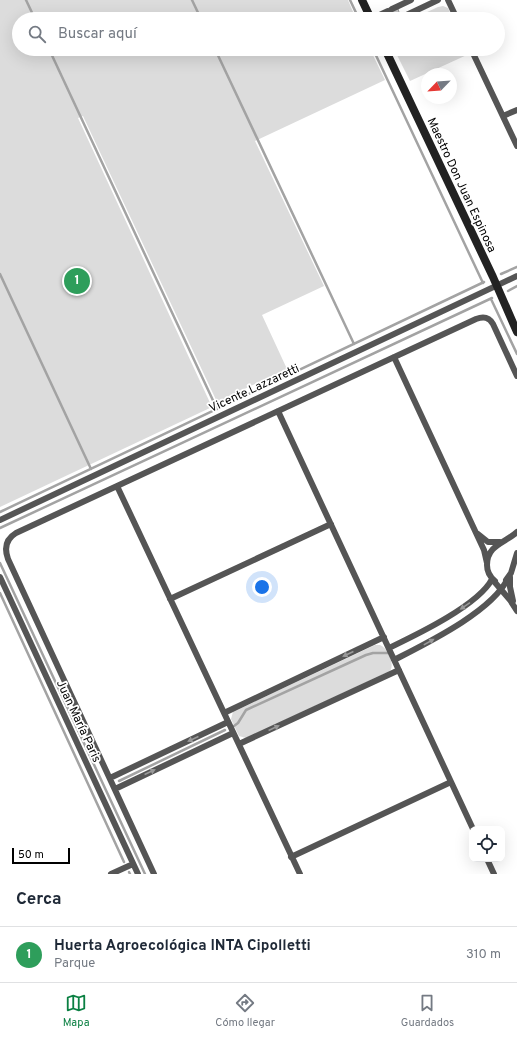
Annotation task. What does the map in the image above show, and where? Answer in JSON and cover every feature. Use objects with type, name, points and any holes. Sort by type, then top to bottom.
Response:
[{"type":"main road","points":[[362,0],[368,12]]},
{"type":"main road","name":"Maestro Don Juan Espinosa","points":[[388,56],[517,332]]},
{"type":"street","points":[[386,12],[411,0]]},
{"type":"street","points":[[413,12],[438,0]]},
{"type":"street","points":[[448,0],[454,12]]},
{"type":"street","points":[[475,56],[517,146]]},
{"type":"street","points":[[503,116],[517,110]]},
{"type":"street","name":"Vicente Lazzaretti","points":[[0,520],[517,276]]},
{"type":"street","points":[[154,874],[8,559],[6,547],[8,540],[13,535],[474,320],[485,317],[495,326],[517,376]]},
{"type":"street","points":[[394,357],[475,530],[485,553],[488,572],[517,611]]},
{"type":"street","points":[[278,411],[472,826]]},
{"type":"street","points":[[117,486],[300,874]]},
{"type":"street","points":[[170,599],[330,524]]},
{"type":"street","points":[[475,530],[481,538],[488,542],[501,542]]},
{"type":"street","points":[[487,564],[492,550],[501,542],[517,532]]},
{"type":"street","points":[[394,660],[427,643],[485,606],[502,590],[510,575],[517,553]]},
{"type":"street","points":[[492,579],[499,582],[504,581],[510,575]]},
{"type":"street","points":[[510,575],[510,587],[517,611]]},
{"type":"street","name":"Juan María Paris","points":[[0,577],[138,874]]},
{"type":"street","points":[[389,648],[429,628],[459,609],[484,591],[492,579]]},
{"type":"street","points":[[224,713],[384,637]]},
{"type":"street","points":[[239,744],[399,670]]},
{"type":"street","points":[[110,778],[228,722]]},
{"type":"street","points":[[115,789],[233,733]]},
{"type":"street","points":[[292,857],[451,782]]},
{"type":"street","points":[[488,862],[494,874]]},
{"type":"street","points":[[116,873],[133,864]]},
{"type":"shaded area","points":[[0,0],[348,0],[353,12],[12,12],[12,56],[373,56],[385,80],[255,141],[324,286],[262,315],[287,369],[217,402],[83,116],[78,118],[212,407],[0,507]]},
{"type":"shaded area","points":[[443,6],[448,8],[450,12],[427,12]]},
{"type":"shaded area","points":[[398,56],[465,56],[438,68],[421,68],[421,76],[410,81]]},
{"type":"shaded area","points":[[375,645],[380,645],[386,649],[392,664],[390,671],[246,738],[239,736],[231,719],[233,712]]},
{"type":"building","points":[[391,7],[398,9],[399,12],[388,12],[387,9]]},
{"type":"waterway","points":[[26,0],[32,12]]},
{"type":"waterway","points":[[192,0],[198,12]]},
{"type":"waterway","points":[[350,0],[356,12]]},
{"type":"waterway","points":[[52,56],[217,409]]},
{"type":"waterway","points":[[218,56],[354,344]]},
{"type":"waterway","points":[[376,56],[483,283]]},
{"type":"waterway","points":[[501,274],[517,267]]},
{"type":"waterway","points":[[0,274],[91,469]]},
{"type":"waterway","points":[[0,512],[484,282]]},
{"type":"waterway","points":[[508,291],[517,286]]},
{"type":"waterway","points":[[0,528],[492,298]]},
{"type":"waterway","points":[[491,299],[517,354]]},
{"type":"waterway","points":[[0,563],[145,874]]},
{"type":"waterway","points":[[0,593],[124,862]]},
{"type":"waterway","points":[[234,726],[238,723],[246,710],[366,655],[373,653],[388,653]]},
{"type":"waterway","points":[[119,781],[225,730]]},
{"type":"place","name":"Huerta Agroecológica INTA Cipolletti","points":[[77,281]]}]
